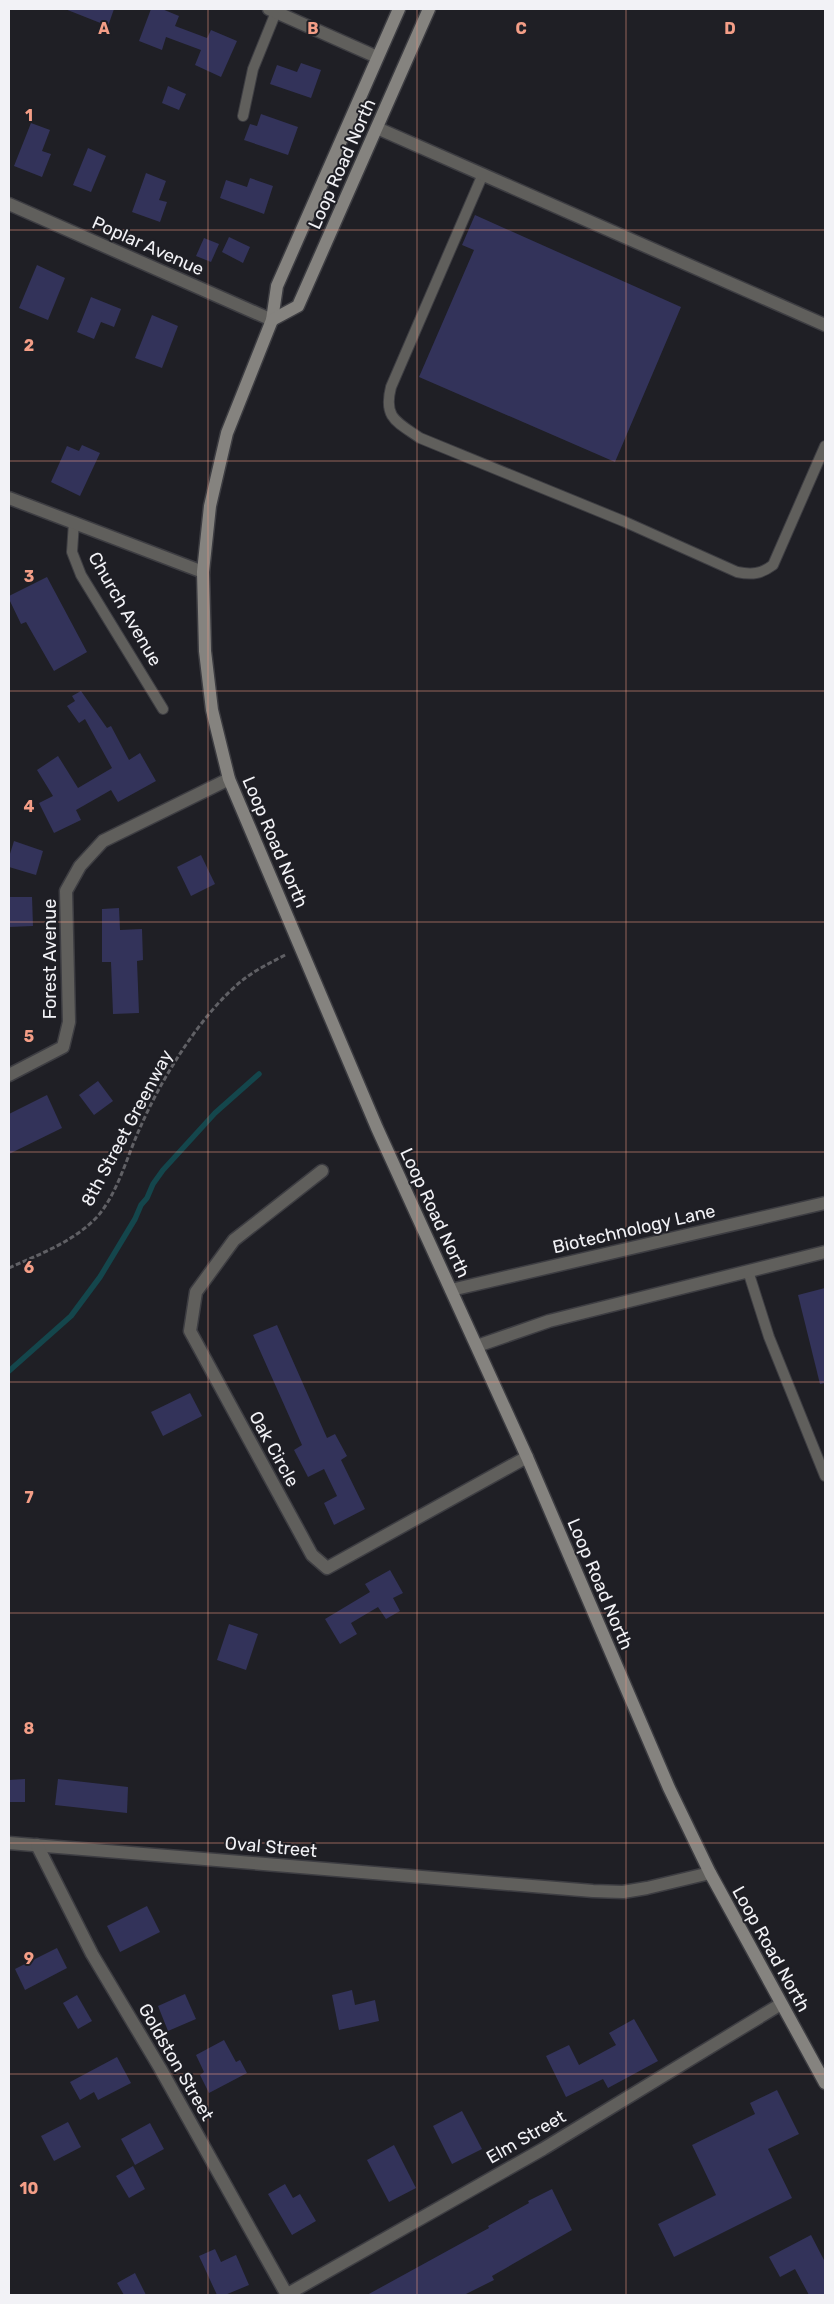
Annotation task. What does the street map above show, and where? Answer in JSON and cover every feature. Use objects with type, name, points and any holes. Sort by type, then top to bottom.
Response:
[{"type":"main road","name":"Loop Road North","points":[[399,9],[277,286],[272,320],[227,433],[210,506],[203,572],[204,652],[212,710],[229,779],[378,1128],[527,1457],[669,1788],[710,1872],[825,2083]]},
{"type":"main road","name":"Loop Road North","points":[[272,320],[298,306],[429,9]]},
{"type":"street","points":[[272,10],[377,57]]},
{"type":"street","points":[[377,128],[825,324]]},
{"type":"street","name":"Poplar Avenue","points":[[9,204],[272,320]]},
{"type":"street","name":"Church Avenue","points":[[9,498],[203,572]]},
{"type":"street","name":"Forest Avenue","points":[[9,1075],[63,1047],[69,1022],[66,891],[80,866],[103,841],[229,779]]},
{"type":"street","name":"Oak Circle","points":[[322,1171],[234,1240],[196,1292],[190,1331],[312,1555],[327,1568],[527,1457]]},
{"type":"street","name":"Biotechnology Lane","points":[[451,1290],[825,1203]]},
{"type":"street","points":[[477,1346],[549,1322],[825,1252]]},
{"type":"street","name":"Oval Street","points":[[9,1843],[623,1892],[710,1872]]},
{"type":"street","name":"Goldston Street","points":[[37,1845],[92,1954],[160,2068],[287,2295]]},
{"type":"street","name":"Elm Street","points":[[287,2295],[543,2149],[781,2004]]},
{"type":"lane","points":[[243,116],[253,69],[272,10]]},
{"type":"lane","points":[[483,174],[391,387],[388,411],[399,424],[420,438],[623,521],[737,572],[753,574],[764,571],[773,565],[825,446]]},
{"type":"lane","name":"Church Avenue","points":[[74,522],[72,552],[81,575],[163,709]]},
{"type":"lane","points":[[748,1271],[769,1337],[821,1454],[825,1476]]},
{"type":"path","name":"8th Street Greenway","points":[[9,1268],[68,1240],[97,1216],[109,1199],[141,1125],[162,1085],[188,1043],[235,987],[265,966],[301,947]]},
{"type":"building","points":[[65,9],[114,9],[108,26]]},
{"type":"building","points":[[151,9],[162,9],[179,16],[175,26],[207,38],[211,30],[237,41],[221,77],[195,65],[201,50],[166,37],[162,50],[139,41]]},
{"type":"building","points":[[301,63],[321,70],[311,98],[270,84],[277,65],[297,72]]},
{"type":"building","points":[[168,86],[186,94],[179,110],[162,103]]},
{"type":"building","points":[[261,114],[298,127],[288,155],[244,140],[250,124],[257,126]]},
{"type":"building","points":[[31,123],[50,130],[42,151],[51,154],[42,177],[14,166]]},
{"type":"building","points":[[88,148],[106,156],[91,192],[73,185]]},
{"type":"building","points":[[146,173],[166,181],[159,200],[167,202],[160,222],[132,212]]},
{"type":"building","points":[[250,178],[273,186],[264,214],[220,198],[226,180],[247,187]]},
{"type":"building","points":[[475,215],[681,307],[615,462],[419,377],[474,250],[462,245]]},
{"type":"building","points":[[229,237],[250,247],[243,263],[222,252]]},
{"type":"building","points":[[204,238],[219,244],[211,262],[196,256]]},
{"type":"building","points":[[37,265],[65,278],[48,320],[19,308]]},
{"type":"building","points":[[91,297],[121,309],[114,327],[101,322],[94,339],[77,332]]},
{"type":"building","points":[[152,315],[178,326],[162,368],[135,358]]},
{"type":"building","points":[[82,445],[100,453],[80,496],[51,482],[67,446],[79,451]]},
{"type":"building","points":[[47,577],[87,652],[54,671],[26,622],[21,624],[9,599],[9,596]]},
{"type":"building","points":[[81,691],[107,728],[111,726],[129,760],[140,753],[156,781],[118,802],[111,790],[76,810],[81,820],[54,833],[39,803],[53,796],[37,770],[58,756],[78,788],[112,768],[85,719],[79,723],[67,706],[75,701],[72,696]]},
{"type":"building","points":[[14,841],[43,851],[36,875],[9,867],[9,857]]},
{"type":"building","points":[[201,855],[215,884],[191,896],[177,867]]},
{"type":"building","points":[[9,897],[32,897],[33,926],[9,927]]},
{"type":"building","points":[[119,908],[120,930],[142,929],[143,960],[137,961],[139,1013],[113,1014],[111,962],[102,962],[102,909]]},
{"type":"building","points":[[98,1081],[113,1101],[94,1115],[79,1095]]},
{"type":"building","points":[[47,1095],[62,1128],[9,1154],[9,1114]]},
{"type":"building","points":[[825,1288],[825,1383],[820,1384],[798,1295]]},
{"type":"building","points":[[277,1325],[327,1438],[335,1434],[347,1456],[341,1460],[365,1509],[334,1525],[324,1503],[337,1496],[324,1469],[308,1477],[294,1450],[302,1445],[253,1335]]},
{"type":"building","points":[[190,1393],[202,1416],[163,1436],[151,1412]]},
{"type":"building","points":[[390,1570],[403,1593],[393,1598],[400,1611],[386,1619],[378,1607],[351,1623],[357,1634],[340,1644],[325,1619],[370,1592],[365,1584]]},
{"type":"building","points":[[229,1624],[258,1634],[246,1670],[217,1660]]},
{"type":"building","points":[[25,1779],[25,1802],[9,1802],[9,1780]]},
{"type":"building","points":[[58,1779],[128,1787],[127,1813],[55,1805]]},
{"type":"building","points":[[147,1906],[160,1932],[120,1952],[107,1926]]},
{"type":"building","points":[[57,1948],[67,1968],[25,1990],[15,1969]]},
{"type":"building","points":[[352,1990],[355,2005],[375,2000],[379,2021],[339,2030],[332,1995]]},
{"type":"building","points":[[185,1994],[196,2019],[168,2031],[158,2006]]},
{"type":"building","points":[[77,1995],[92,2021],[78,2029],[63,2003]]},
{"type":"building","points":[[634,2019],[658,2061],[608,2088],[603,2079],[566,2097],[546,2056],[569,2045],[579,2065],[616,2045],[609,2033]]},
{"type":"building","points":[[224,2040],[236,2062],[240,2060],[247,2073],[209,2093],[200,2075],[204,2072],[196,2055]]},
{"type":"building","points":[[117,2057],[131,2083],[98,2100],[94,2092],[80,2100],[70,2082]]},
{"type":"building","points":[[777,2090],[799,2134],[768,2149],[792,2198],[674,2257],[658,2224],[716,2195],[692,2145],[755,2114],[750,2103]]},
{"type":"building","points":[[462,2111],[482,2149],[452,2164],[433,2126]]},
{"type":"building","points":[[68,2122],[81,2147],[54,2161],[41,2136]]},
{"type":"building","points":[[150,2123],[164,2149],[135,2165],[121,2139]]},
{"type":"building","points":[[394,2145],[416,2188],[389,2202],[367,2160]]},
{"type":"building","points":[[133,2166],[145,2189],[129,2198],[116,2176]]},
{"type":"building","points":[[285,2184],[293,2198],[300,2194],[316,2221],[292,2235],[268,2194]]},
{"type":"building","points":[[552,2189],[572,2230],[492,2276],[494,2280],[464,2295],[367,2295],[489,2228],[488,2226],[529,2203],[528,2201]]},
{"type":"building","points":[[811,2235],[825,2262],[825,2295],[809,2295],[795,2269],[780,2277],[769,2257]]},
{"type":"building","points":[[215,2249],[221,2262],[236,2255],[249,2285],[225,2295],[217,2295],[199,2256]]},
{"type":"building","points":[[135,2273],[146,2295],[124,2295],[117,2283]]},
{"type":"waterway","points":[[9,1371],[71,1316],[100,1277],[135,1219],[141,1205],[147,1198],[153,1184],[163,1170],[215,1113],[259,1074]]}]
